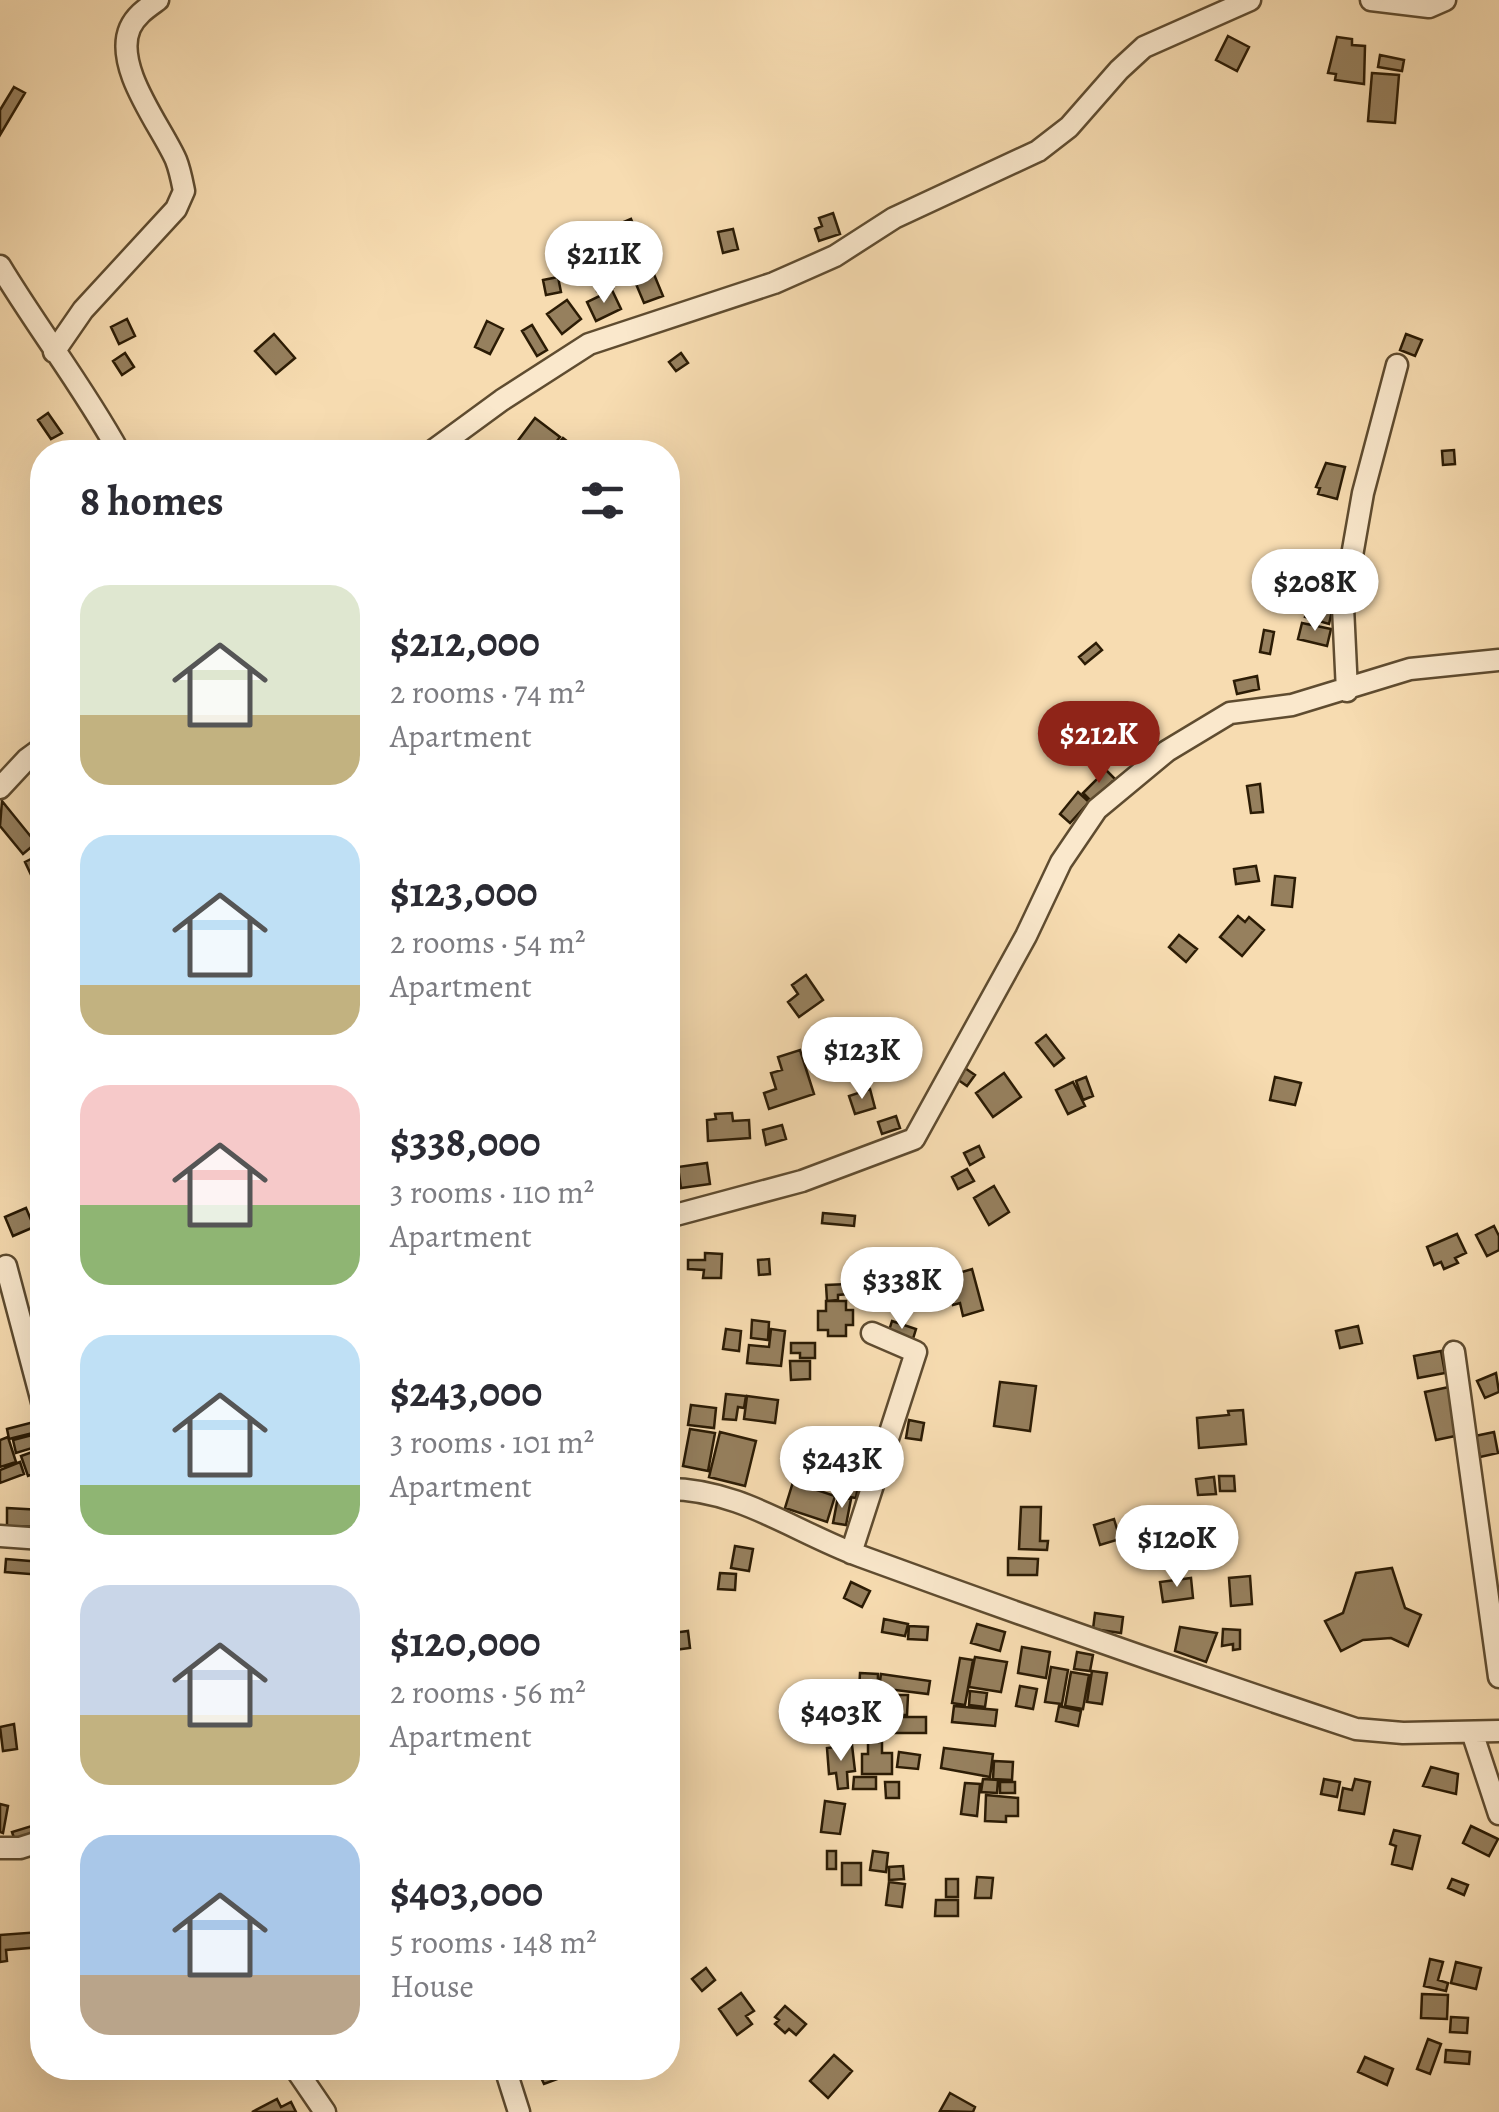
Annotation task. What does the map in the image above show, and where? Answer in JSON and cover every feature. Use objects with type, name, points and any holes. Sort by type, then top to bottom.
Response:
[{"type":"street","points":[[54,352],[82,310],[176,209],[184,191],[177,162],[139,92],[126,50],[129,30],[139,15],[158,0]]},
{"type":"street","points":[[447,440],[589,344],[774,283],[835,256],[894,218],[1038,151],[1069,126],[1144,47],[1250,0]]},
{"type":"street","points":[[1371,0],[1428,7],[1445,0]]},
{"type":"street","points":[[0,266],[112,440]]},
{"type":"street","points":[[1346,690],[1343,607],[1364,494],[1397,365]]},
{"type":"street","points":[[680,1214],[802,1181],[914,1139],[1026,936],[1062,862],[1097,808],[1167,751],[1230,713],[1292,705],[1410,669],[1499,660]]},
{"type":"street","points":[[0,788],[30,757]]},
{"type":"street","points":[[6,1266],[30,1357]]},
{"type":"street","points":[[851,1553],[916,1352],[872,1333]]},
{"type":"street","points":[[1454,1352],[1499,1677]]},
{"type":"street","points":[[680,1490],[744,1503],[851,1553],[1356,1729],[1403,1733],[1499,1731]]},
{"type":"street","points":[[0,1536],[30,1539]]},
{"type":"street","points":[[1472,1732],[1499,1814]]},
{"type":"street","points":[[0,1848],[30,1845]]},
{"type":"street","points":[[304,2080],[324,2112]]},
{"type":"street","points":[[509,2080],[518,2112]]},
{"type":"building","points":[[1228,36],[1249,47],[1237,71],[1216,60]]},
{"type":"building","points":[[1337,37],[1352,39],[1352,45],[1365,46],[1364,84],[1335,80],[1336,74],[1328,73]]},
{"type":"building","points":[[1380,55],[1404,60],[1402,71],[1378,67]]},
{"type":"building","points":[[1372,73],[1399,75],[1395,123],[1368,121]]},
{"type":"building","points":[[14,87],[25,93],[0,135],[0,110]]},
{"type":"building","points":[[833,213],[840,234],[819,241],[815,229],[822,226],[819,218]]},
{"type":"building","points":[[631,219],[663,296],[644,303],[612,227]]},
{"type":"building","points":[[733,229],[738,249],[723,253],[718,232]]},
{"type":"building","points":[[600,242],[610,269],[587,278],[577,250]]},
{"type":"building","points":[[611,275],[613,288],[597,291],[595,279]]},
{"type":"building","points":[[558,277],[561,292],[546,295],[543,280]]},
{"type":"building","points":[[612,290],[621,309],[596,321],[587,302]]},
{"type":"building","points":[[567,300],[581,319],[562,334],[547,314]]},
{"type":"building","points":[[127,319],[135,336],[119,344],[111,327]]},
{"type":"building","points":[[487,321],[503,329],[490,354],[475,347]]},
{"type":"building","points":[[532,325],[547,350],[537,356],[522,331]]},
{"type":"building","points":[[274,334],[295,358],[276,374],[255,351]]},
{"type":"building","points":[[1406,334],[1422,340],[1415,356],[1400,350]]},
{"type":"building","points":[[125,353],[134,367],[122,375],[113,361]]},
{"type":"building","points":[[681,353],[688,363],[676,371],[669,362]]},
{"type":"building","points":[[48,413],[62,433],[51,439],[38,420]]},
{"type":"building","points":[[535,418],[560,437],[558,440],[518,440]]},
{"type":"building","points":[[1454,450],[1455,464],[1443,465],[1442,451]]},
{"type":"building","points":[[1326,463],[1345,467],[1337,499],[1318,494],[1320,488],[1316,487]]},
{"type":"building","points":[[1309,604],[1332,611],[1329,624],[1305,617]]},
{"type":"building","points":[[1302,623],[1331,629],[1327,646],[1298,639]]},
{"type":"building","points":[[1264,630],[1274,632],[1270,654],[1260,652]]},
{"type":"building","points":[[1096,643],[1102,650],[1085,664],[1079,657]]},
{"type":"building","points":[[1257,676],[1259,689],[1237,694],[1234,681]]},
{"type":"building","points":[[1106,770],[1115,779],[1092,802],[1083,793]]},
{"type":"building","points":[[1260,784],[1263,812],[1251,813],[1247,786]]},
{"type":"building","points":[[1078,792],[1089,802],[1070,823],[1060,814]]},
{"type":"building","points":[[2,801],[30,836],[30,848],[23,854],[0,826]]},
{"type":"building","points":[[1256,866],[1259,881],[1236,884],[1234,869]]},
{"type":"building","points":[[1275,876],[1295,878],[1292,907],[1272,905]]},
{"type":"building","points":[[1238,916],[1245,922],[1249,917],[1264,930],[1242,956],[1220,937]]},
{"type":"building","points":[[1179,935],[1197,949],[1186,962],[1169,947]]},
{"type":"building","points":[[806,975],[823,1000],[799,1017],[788,1002],[798,994],[792,985]]},
{"type":"building","points":[[1046,1035],[1064,1058],[1054,1066],[1036,1043]]},
{"type":"building","points":[[800,1050],[814,1094],[769,1109],[764,1093],[776,1089],[771,1073],[782,1070],[778,1057]]},
{"type":"building","points":[[962,1066],[975,1075],[967,1086],[954,1077]]},
{"type":"building","points":[[1004,1073],[1021,1097],[993,1117],[976,1093]]},
{"type":"building","points":[[1086,1077],[1093,1096],[1083,1100],[1076,1081]]},
{"type":"building","points":[[1275,1077],[1301,1083],[1295,1105],[1270,1100]]},
{"type":"building","points":[[1073,1082],[1085,1106],[1068,1114],[1056,1090]]},
{"type":"building","points":[[870,1089],[875,1108],[855,1114],[849,1096]]},
{"type":"building","points":[[732,1113],[733,1121],[749,1120],[750,1138],[708,1141],[707,1120],[716,1119],[715,1114]]},
{"type":"building","points":[[896,1116],[900,1128],[882,1134],[878,1122]]},
{"type":"building","points":[[782,1125],[786,1139],[766,1145],[763,1130]]},
{"type":"building","points":[[979,1146],[984,1157],[970,1165],[964,1153]]},
{"type":"building","points":[[707,1163],[710,1184],[681,1188],[680,1167]]},
{"type":"building","points":[[967,1169],[974,1181],[958,1189],[952,1177]]},
{"type":"building","points":[[994,1186],[1009,1212],[989,1225],[974,1198]]},
{"type":"building","points":[[26,1208],[30,1229],[13,1236],[5,1217]]},
{"type":"building","points":[[823,1213],[855,1216],[854,1226],[822,1223]]},
{"type":"building","points":[[1494,1226],[1499,1250],[1487,1256],[1476,1235]]},
{"type":"building","points":[[1457,1234],[1466,1253],[1455,1258],[1458,1263],[1444,1269],[1441,1262],[1434,1265],[1427,1247]]},
{"type":"building","points":[[705,1253],[722,1254],[721,1278],[703,1278],[704,1270],[688,1269],[688,1260],[705,1260]]},
{"type":"building","points":[[769,1259],[770,1274],[759,1275],[758,1260]]},
{"type":"building","points":[[972,1269],[983,1310],[963,1316],[960,1303],[953,1305],[948,1289],[956,1287],[952,1275]]},
{"type":"building","points":[[848,1284],[848,1294],[827,1301],[826,1285]]},
{"type":"building","points":[[826,1301],[846,1301],[846,1310],[853,1310],[853,1325],[846,1325],[846,1336],[828,1336],[828,1330],[818,1330],[818,1311],[826,1311]]},
{"type":"building","points":[[752,1320],[769,1322],[768,1340],[751,1338]]},
{"type":"building","points":[[892,1321],[916,1329],[912,1342],[888,1334]]},
{"type":"building","points":[[1358,1326],[1362,1343],[1340,1348],[1336,1331]]},
{"type":"building","points":[[726,1329],[741,1331],[739,1351],[723,1349]]},
{"type":"building","points":[[771,1329],[785,1331],[781,1366],[747,1363],[749,1345],[769,1347]]},
{"type":"building","points":[[791,1343],[815,1343],[815,1358],[800,1358],[800,1353],[791,1353]]},
{"type":"building","points":[[1441,1351],[1445,1373],[1418,1378],[1414,1356]]},
{"type":"building","points":[[790,1361],[810,1361],[810,1379],[791,1380]]},
{"type":"building","points":[[1496,1373],[1499,1392],[1485,1398],[1477,1381]]},
{"type":"building","points":[[1000,1382],[1036,1386],[1030,1431],[994,1426]]},
{"type":"building","points":[[1449,1387],[1460,1435],[1436,1440],[1425,1392]]},
{"type":"building","points":[[726,1394],[746,1396],[744,1408],[738,1407],[736,1420],[723,1419]]},
{"type":"building","points":[[747,1396],[778,1400],[775,1423],[744,1419]]},
{"type":"building","points":[[691,1405],[716,1408],[714,1428],[688,1425]]},
{"type":"building","points":[[1243,1410],[1246,1444],[1199,1448],[1197,1418]]},
{"type":"building","points":[[909,1420],[924,1423],[921,1440],[906,1438]]},
{"type":"building","points":[[30,1423],[30,1434],[9,1439],[7,1429]]},
{"type":"building","points":[[690,1429],[715,1433],[708,1471],[683,1466]]},
{"type":"building","points":[[720,1432],[756,1441],[745,1486],[709,1477]]},
{"type":"building","points":[[1494,1432],[1498,1453],[1480,1457],[1475,1436]]},
{"type":"building","points":[[30,1436],[30,1449],[16,1453],[13,1440]]},
{"type":"building","points":[[8,1437],[16,1462],[0,1467],[0,1440]]},
{"type":"building","points":[[30,1453],[30,1475],[28,1476],[21,1456]]},
{"type":"building","points":[[20,1462],[24,1474],[0,1483],[0,1470]]},
{"type":"building","points":[[841,1469],[860,1472],[856,1498],[838,1495]]},
{"type":"building","points":[[1219,1476],[1234,1476],[1235,1491],[1220,1491]]},
{"type":"building","points":[[1214,1477],[1216,1494],[1198,1495],[1196,1479]]},
{"type":"building","points":[[793,1482],[835,1496],[827,1522],[785,1508]]},
{"type":"building","points":[[838,1497],[851,1499],[846,1525],[833,1523]]},
{"type":"building","points":[[1021,1507],[1041,1507],[1040,1541],[1048,1541],[1047,1550],[1019,1549]]},
{"type":"building","points":[[7,1508],[30,1509],[30,1527],[7,1526]]},
{"type":"building","points":[[1114,1519],[1120,1539],[1100,1545],[1094,1525]]},
{"type":"building","points":[[735,1546],[753,1549],[749,1571],[731,1568]]},
{"type":"building","points":[[1008,1558],[1038,1559],[1037,1575],[1008,1575]]},
{"type":"building","points":[[6,1559],[30,1561],[30,1574],[5,1572]]},
{"type":"building","points":[[1392,1568],[1405,1608],[1421,1615],[1408,1646],[1391,1638],[1363,1640],[1341,1651],[1325,1621],[1343,1613],[1356,1573]]},
{"type":"building","points":[[720,1573],[736,1574],[735,1590],[718,1589]]},
{"type":"building","points":[[1250,1576],[1252,1604],[1231,1606],[1229,1578]]},
{"type":"building","points":[[1191,1578],[1193,1598],[1163,1602],[1160,1582]]},
{"type":"building","points":[[851,1582],[870,1591],[862,1607],[844,1598]]},
{"type":"building","points":[[1095,1613],[1123,1617],[1121,1633],[1093,1629]]},
{"type":"building","points":[[884,1619],[908,1624],[905,1636],[882,1632]]},
{"type":"building","points":[[977,1624],[1005,1632],[1000,1651],[971,1643]]},
{"type":"building","points":[[909,1626],[928,1627],[927,1640],[908,1639]]},
{"type":"building","points":[[1180,1627],[1217,1633],[1206,1662],[1175,1651]]},
{"type":"building","points":[[1223,1629],[1240,1630],[1240,1649],[1233,1650],[1233,1644],[1222,1646]]},
{"type":"building","points":[[688,1631],[690,1648],[680,1649],[680,1632]]},
{"type":"building","points":[[1022,1647],[1050,1652],[1046,1678],[1018,1673]]},
{"type":"building","points":[[1077,1652],[1093,1655],[1090,1671],[1074,1669]]},
{"type":"building","points":[[975,1657],[1007,1662],[1001,1692],[969,1687]]},
{"type":"building","points":[[960,1658],[973,1660],[965,1705],[952,1703]]},
{"type":"building","points":[[1051,1667],[1068,1670],[1062,1704],[1045,1702]]},
{"type":"building","points":[[1092,1671],[1107,1673],[1102,1704],[1087,1702]]},
{"type":"building","points":[[1071,1672],[1089,1675],[1083,1709],[1065,1706]]},
{"type":"building","points":[[860,1673],[878,1674],[877,1711],[858,1711]]},
{"type":"building","points":[[881,1674],[930,1681],[928,1694],[879,1688]]},
{"type":"building","points":[[1020,1686],[1037,1689],[1033,1709],[1016,1706]]},
{"type":"building","points":[[970,1691],[987,1693],[985,1707],[969,1705]]},
{"type":"building","points":[[882,1695],[908,1695],[907,1715],[882,1715]]},
{"type":"building","points":[[954,1706],[997,1710],[995,1726],[952,1722]]},
{"type":"building","points":[[1059,1706],[1081,1711],[1078,1726],[1056,1721]]},
{"type":"building","points":[[856,1717],[926,1717],[926,1733],[856,1733]]},
{"type":"building","points":[[14,1724],[17,1749],[3,1751],[0,1727]]},
{"type":"building","points":[[868,1742],[882,1742],[882,1753],[892,1753],[892,1774],[862,1774],[862,1754],[868,1754]]},
{"type":"building","points":[[852,1745],[855,1771],[847,1772],[848,1788],[838,1789],[836,1773],[829,1774],[827,1748]]},
{"type":"building","points":[[944,1748],[993,1754],[990,1777],[941,1768]]},
{"type":"building","points":[[899,1752],[920,1755],[918,1769],[897,1767]]},
{"type":"building","points":[[994,1761],[1013,1762],[1012,1780],[993,1779]]},
{"type":"building","points":[[1431,1767],[1458,1774],[1456,1794],[1423,1786]]},
{"type":"building","points":[[854,1777],[876,1777],[876,1789],[853,1789]]},
{"type":"building","points":[[983,1779],[998,1780],[997,1793],[981,1792]]},
{"type":"building","points":[[1324,1779],[1340,1782],[1337,1797],[1321,1794]]},
{"type":"building","points":[[1355,1779],[1370,1782],[1364,1814],[1339,1810],[1343,1788],[1352,1790]]},
{"type":"building","points":[[885,1782],[899,1782],[899,1798],[886,1798]]},
{"type":"building","points":[[1000,1782],[1015,1782],[1015,1793],[1000,1793]]},
{"type":"building","points":[[965,1783],[980,1784],[977,1816],[961,1814]]},
{"type":"building","points":[[986,1795],[1018,1798],[1018,1816],[1006,1816],[1006,1822],[985,1821]]},
{"type":"building","points":[[825,1801],[845,1804],[840,1834],[821,1832]]},
{"type":"building","points":[[0,1804],[8,1806],[3,1833],[0,1832]]},
{"type":"building","points":[[1471,1826],[1498,1839],[1489,1856],[1463,1843]]},
{"type":"building","points":[[30,1827],[30,1837],[15,1841],[12,1832]]},
{"type":"building","points":[[1394,1830],[1420,1836],[1412,1869],[1392,1864],[1396,1846],[1390,1844]]},
{"type":"building","points":[[827,1851],[836,1851],[836,1869],[827,1869]]},
{"type":"building","points":[[873,1851],[888,1853],[886,1872],[870,1870]]},
{"type":"building","points":[[842,1863],[861,1863],[861,1885],[842,1885]]},
{"type":"building","points":[[903,1866],[904,1879],[889,1880],[889,1867]]},
{"type":"building","points":[[977,1877],[993,1878],[991,1898],[975,1898]]},
{"type":"building","points":[[946,1879],[958,1879],[958,1897],[946,1897]]},
{"type":"building","points":[[1452,1879],[1468,1885],[1464,1895],[1448,1888]]},
{"type":"building","points":[[889,1882],[905,1884],[902,1907],[886,1905]]},
{"type":"building","points":[[936,1900],[958,1900],[958,1916],[935,1916]]},
{"type":"building","points":[[30,1933],[30,1948],[6,1950],[7,1961],[0,1962],[0,1935]]},
{"type":"building","points":[[1430,1959],[1443,1962],[1438,1980],[1448,1983],[1446,1991],[1424,1986]]},
{"type":"building","points":[[1456,1962],[1481,1968],[1476,1989],[1451,1983]]},
{"type":"building","points":[[706,1968],[715,1980],[702,1991],[692,1979]]},
{"type":"building","points":[[741,1993],[754,2011],[746,2016],[752,2024],[737,2035],[719,2009]]},
{"type":"building","points":[[1422,1994],[1448,1995],[1447,2019],[1421,2018]]},
{"type":"building","points":[[785,2006],[806,2024],[796,2035],[789,2029],[785,2033],[775,2024],[779,2020],[775,2017]]},
{"type":"building","points":[[1451,2017],[1468,2018],[1467,2033],[1450,2032]]},
{"type":"building","points":[[1428,2039],[1441,2044],[1430,2074],[1417,2069]]},
{"type":"building","points":[[1446,2050],[1470,2052],[1469,2064],[1445,2062]]},
{"type":"building","points":[[834,2055],[852,2071],[828,2098],[810,2081]]},
{"type":"building","points":[[1365,2057],[1393,2069],[1387,2085],[1358,2072]]},
{"type":"building","points":[[950,2093],[975,2107],[973,2112],[940,2111]]},
{"type":"building","points":[[277,2099],[281,2107],[291,2102],[296,2112],[252,2112]]}]
